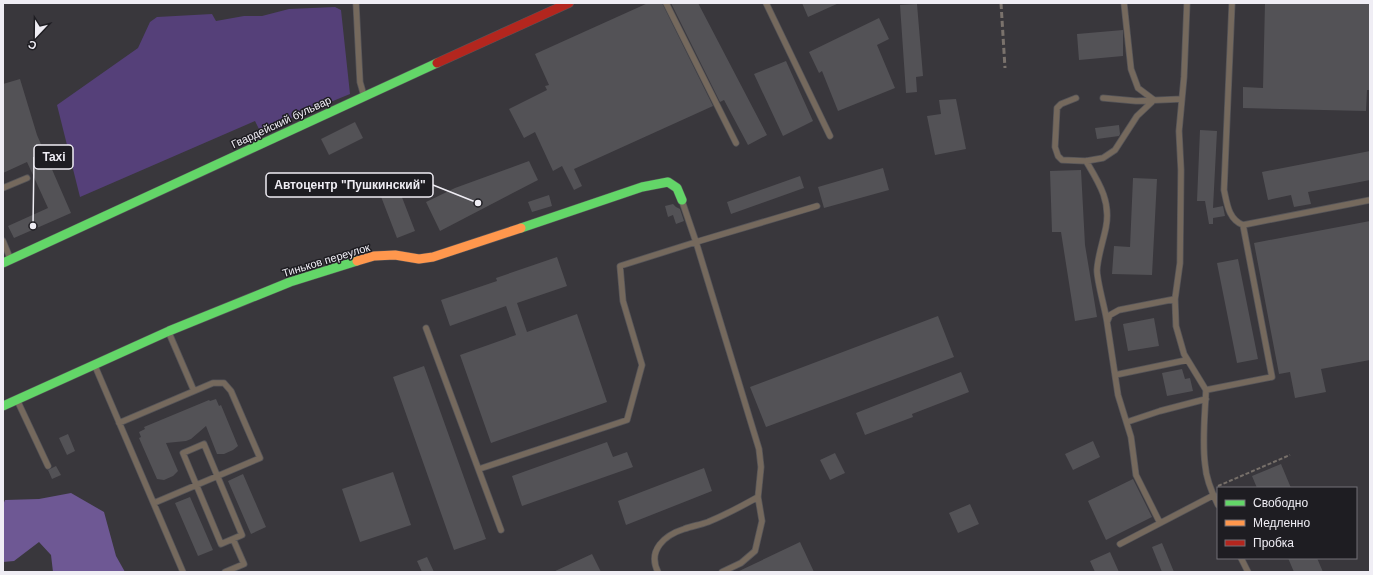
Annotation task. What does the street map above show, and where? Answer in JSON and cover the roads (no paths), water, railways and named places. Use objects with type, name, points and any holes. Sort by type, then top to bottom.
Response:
[{"type":"street","name":"Гвардейский бульвар","points":[[7,261],[569,3]]},
{"type":"street","name":"Тиньков переулок","points":[[3,406],[169,331],[290,282],[374,256],[395,255],[419,259],[433,257],[642,187],[668,182],[677,188],[682,200]]},
{"type":"lane","points":[[356,3],[360,82],[364,97]]},
{"type":"lane","points":[[666,3],[736,143]]},
{"type":"lane","points":[[766,3],[830,136]]},
{"type":"lane","points":[[1124,3],[1131,69],[1138,88],[1154,100]]},
{"type":"lane","points":[[1187,3],[1179,131],[1181,170],[1180,263],[1175,299],[1176,326],[1184,354],[1206,390],[1204,433],[1205,466],[1217,504]]},
{"type":"lane","points":[[1232,3],[1224,190],[1231,216],[1237,223],[1243,226],[1370,200]]},
{"type":"lane","points":[[1076,98],[1060,104],[1057,108],[1055,147],[1058,156],[1062,160],[1086,161],[1103,158],[1115,150],[1137,116],[1154,100]]},
{"type":"lane","points":[[1103,98],[1136,100],[1182,99]]},
{"type":"lane","points":[[1086,161],[1100,185],[1106,202],[1106,228],[1098,255],[1097,272],[1107,322],[1118,395],[1131,437],[1136,475],[1160,523]]},
{"type":"lane","points":[[3,188],[27,178]]},
{"type":"lane","points":[[682,200],[759,449],[761,467],[758,497],[762,521],[756,551],[741,563],[722,572]]},
{"type":"lane","points":[[479,469],[627,420],[642,365],[623,301],[620,266],[817,206]]},
{"type":"lane","points":[[1206,390],[1272,377],[1243,226]]},
{"type":"lane","points":[[3,240],[7,261]]},
{"type":"lane","points":[[1107,322],[1110,315],[1119,310],[1175,299]]},
{"type":"lane","points":[[426,328],[501,530]]},
{"type":"lane","points":[[169,331],[194,391]]},
{"type":"lane","points":[[1115,375],[1187,360]]},
{"type":"lane","points":[[94,365],[183,572]]},
{"type":"lane","points":[[119,423],[219,382],[224,383],[231,390],[260,458],[154,504]]},
{"type":"lane","points":[[17,400],[48,466]]},
{"type":"lane","points":[[1127,422],[1160,411],[1206,400]]},
{"type":"lane","points":[[204,444],[217,476],[242,535],[221,544],[183,453],[204,444]]},
{"type":"lane","points":[[1120,544],[1214,496]]},
{"type":"lane","points":[[658,572],[656,568],[655,551],[663,540],[682,529],[706,523],[735,510],[758,497]]},
{"type":"lane","points":[[224,572],[244,564],[233,539]]},
{"type":"lane","points":[[1242,559],[1248,572]]},
{"type":"railway","points":[[1001,3],[1005,68]]},
{"type":"place","name":"Автоцентр \"Пушкинский\"","points":[[478,203]]},
{"type":"place","name":"Taxi","points":[[33,226]]}]
